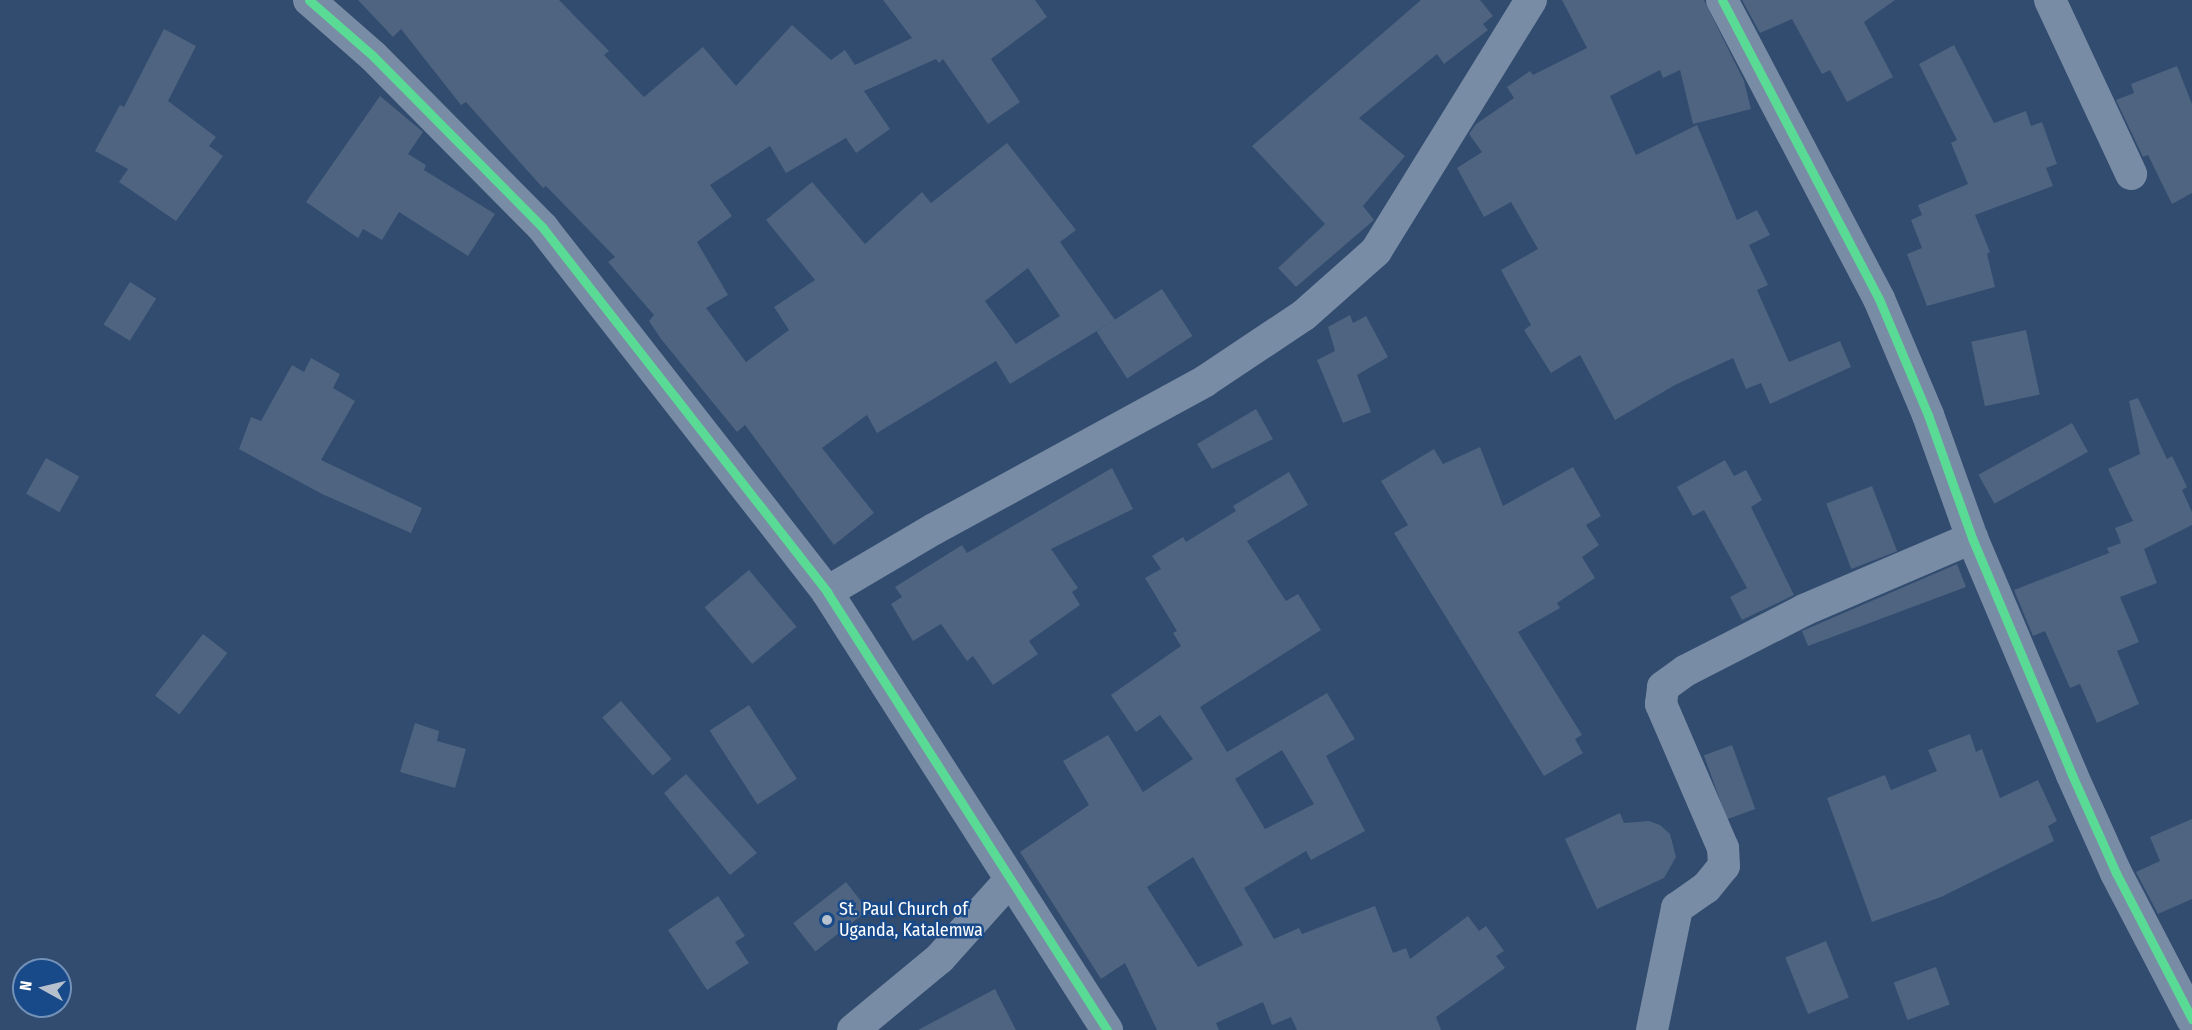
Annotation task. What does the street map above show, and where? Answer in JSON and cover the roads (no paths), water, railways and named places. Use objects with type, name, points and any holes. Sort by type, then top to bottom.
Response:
[{"type":"street","points":[[309,0],[373,56],[543,228],[827,592],[1107,1030]]},
{"type":"street","points":[[827,592],[934,529],[1205,381],[1304,315],[1376,251],[1531,0]]},
{"type":"street","points":[[1722,0],[1880,299],[1928,416],[1972,538],[2116,873],[2192,1019]]},
{"type":"street","points":[[2050,0],[2131,174]]},
{"type":"street","points":[[1652,1030],[1677,908],[1706,888],[1724,866],[1723,848],[1679,753],[1661,704],[1663,687],[1677,675],[1804,610],[1972,538]]},
{"type":"street","points":[[853,1030],[940,958],[1010,880]]},
{"type":"place","name":"St. Paul Church of Uganda, Katalemwa","points":[[827,920]]}]
